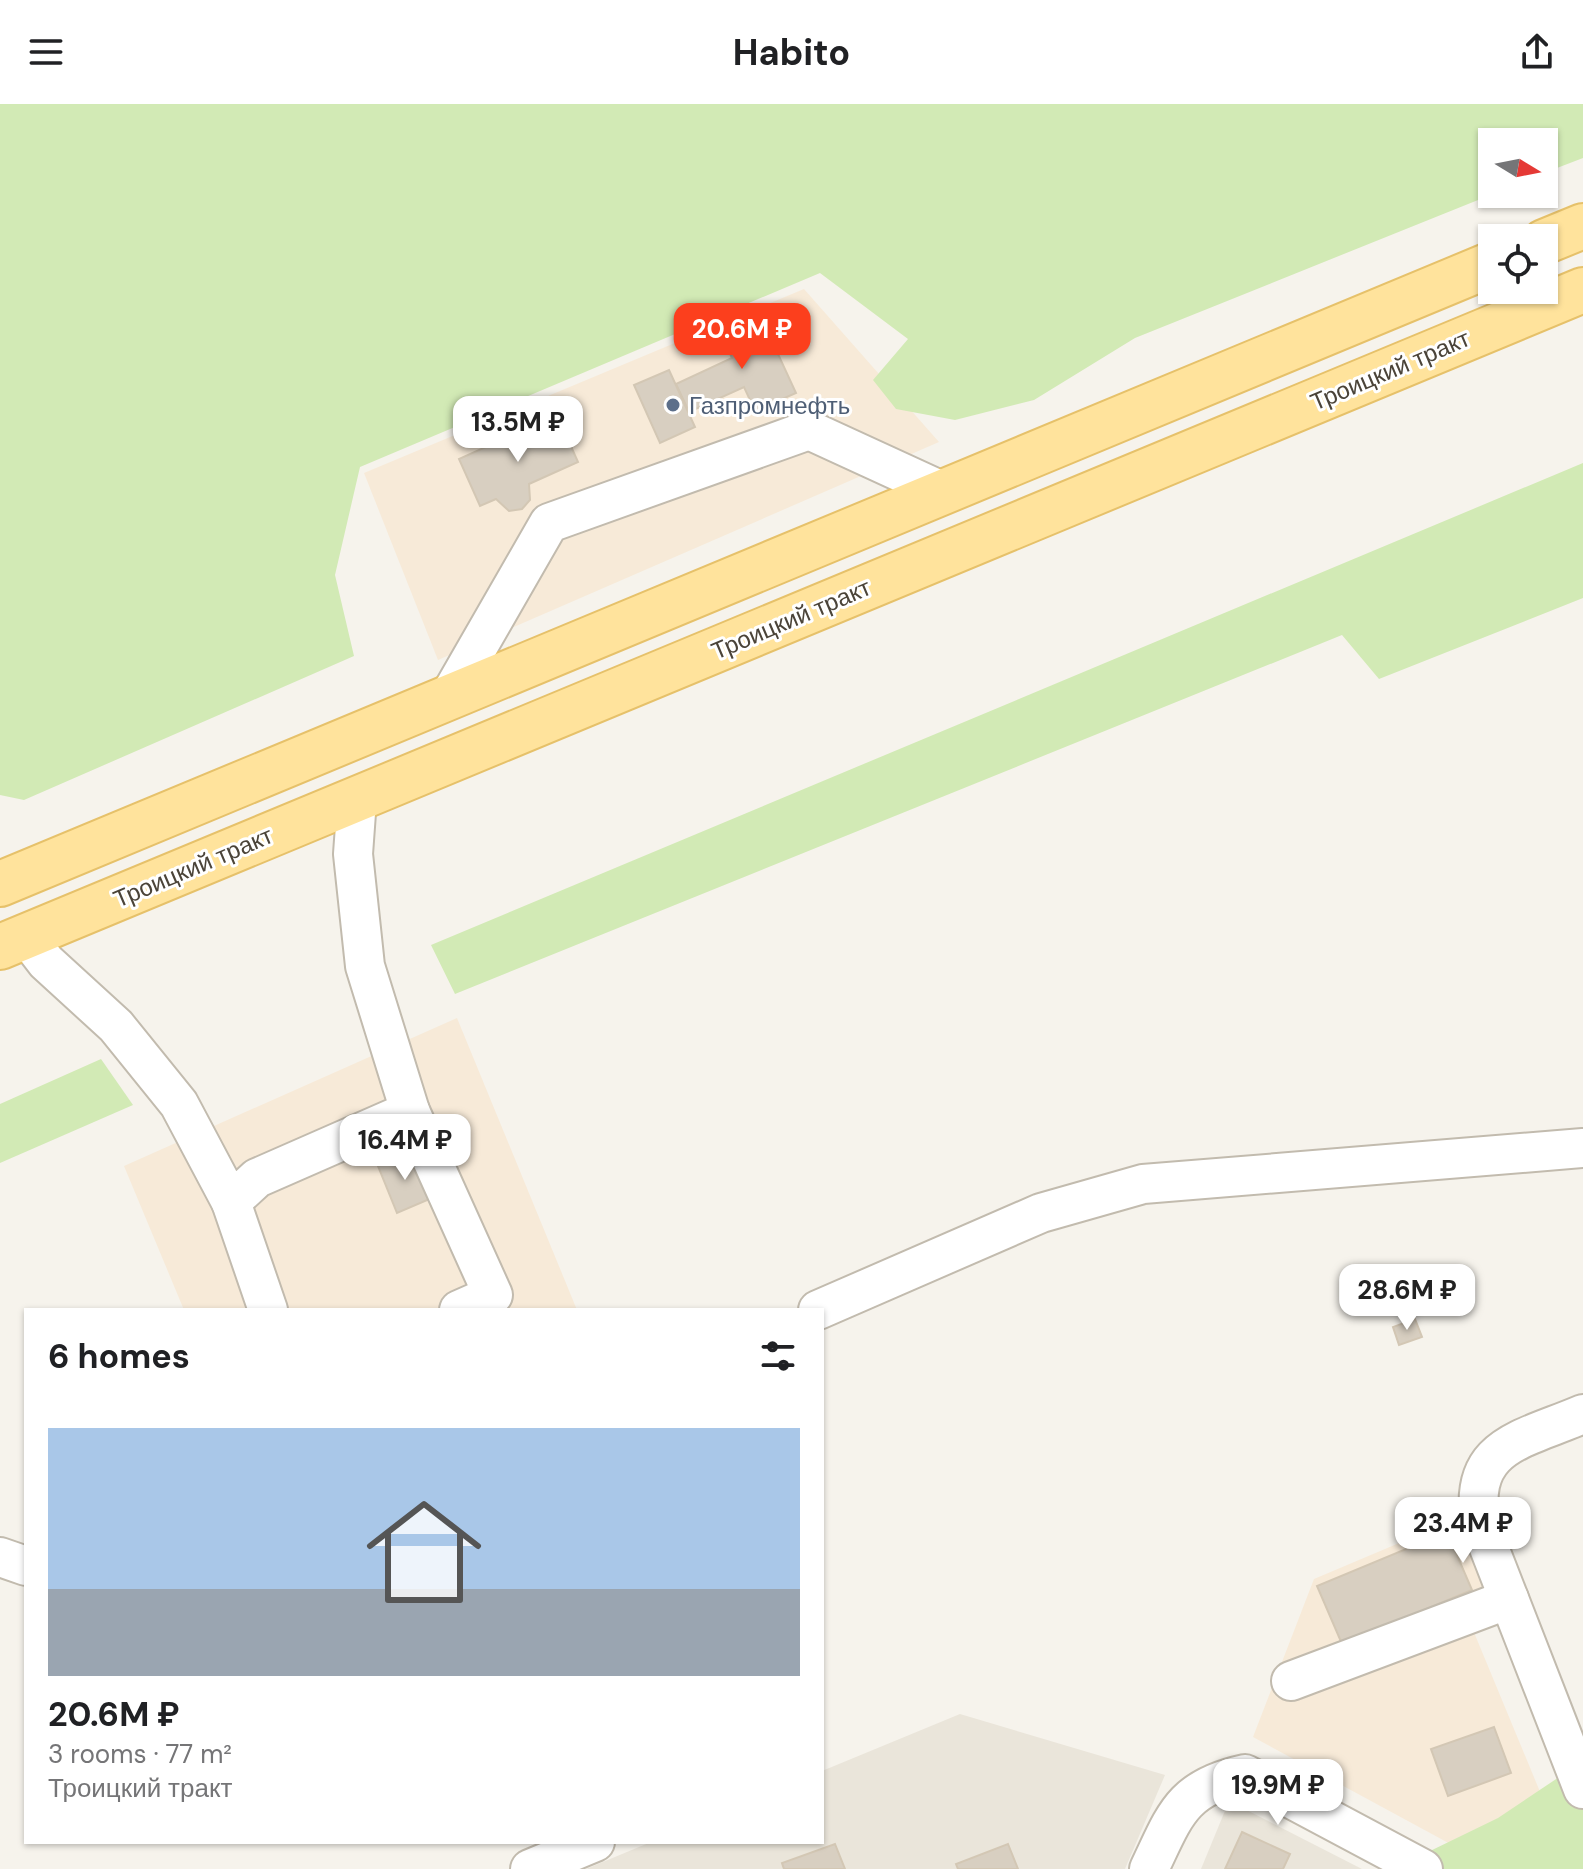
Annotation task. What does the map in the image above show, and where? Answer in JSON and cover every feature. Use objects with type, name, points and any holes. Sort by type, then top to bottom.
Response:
[{"type":"main road","points":[[1558,236],[1583,226]]},
{"type":"main road","points":[[7,874],[449,697],[1478,270]]},
{"type":"main road","name":"Троицкий тракт","points":[[13,942],[1583,290]]},
{"type":"street","points":[[449,697],[549,523],[809,430],[944,492]]},
{"type":"street","points":[[357,799],[353,854],[365,966],[410,1111],[493,1295],[464,1308]]},
{"type":"street","points":[[13,942],[46,962],[116,1026],[179,1104],[231,1202],[267,1308]]},
{"type":"street","points":[[231,1202],[257,1178],[410,1111]]},
{"type":"street","points":[[823,1308],[1041,1213],[1143,1184],[1583,1148]]},
{"type":"street","points":[[1583,1414],[1513,1444],[1488,1462],[1479,1479],[1476,1498],[1481,1527],[1583,1789]]},
{"type":"street","points":[[0,1557],[24,1565]]},
{"type":"street","points":[[1291,1681],[1509,1599]]},
{"type":"street","points":[[1149,1869],[1180,1805],[1218,1780],[1245,1774],[1423,1869]]},
{"type":"street","points":[[530,1869],[590,1844]]},
{"type":"shaded area","points":[[804,289],[939,442],[438,660],[364,473]]},
{"type":"shaded area","points":[[457,1018],[576,1308],[183,1308],[124,1166]]},
{"type":"shaded area","points":[[1456,1519],[1487,1590],[1461,1601],[1572,1869],[1478,1859],[1253,1737],[1314,1579]]},
{"type":"shaded area","points":[[960,1714],[1165,1775],[1125,1869],[586,1869],[646,1844],[824,1844],[824,1770]]},
{"type":"shaded area","points":[[1229,1801],[1362,1869],[1201,1869]]},
{"type":"green space","points":[[0,104],[1583,104],[1583,158],[1558,168],[1558,128],[1478,128],[1478,200],[1135,338],[1034,400],[955,420],[896,409],[873,380],[908,339],[820,273],[360,467],[335,575],[354,656],[24,800],[0,795]]},
{"type":"green space","points":[[1583,463],[1583,598],[1379,679],[1342,635],[455,994],[431,945]]},
{"type":"green space","points":[[101,1059],[133,1105],[0,1163],[0,1104]]},
{"type":"green space","points":[[1583,1761],[1583,1869],[1393,1869],[1498,1818]]},
{"type":"building","points":[[760,315],[796,393],[755,411],[744,387],[689,412],[676,384],[732,358],[721,333]]},
{"type":"building","points":[[669,370],[695,427],[660,443],[634,385]]},
{"type":"building","points":[[557,415],[578,462],[529,484],[530,500],[522,509],[509,511],[496,499],[480,506],[459,459]]},
{"type":"building","points":[[413,1152],[432,1198],[397,1213],[378,1166]]},
{"type":"building","points":[[1415,1319],[1422,1337],[1399,1345],[1393,1327]]},
{"type":"building","points":[[1447,1532],[1472,1590],[1342,1644],[1317,1586]]},
{"type":"building","points":[[1494,1727],[1511,1773],[1448,1796],[1431,1749]]},
{"type":"building","points":[[1242,1832],[1290,1854],[1283,1869],[1225,1869]]},
{"type":"building","points":[[835,1844],[845,1869],[784,1869],[782,1863]]},
{"type":"building","points":[[1008,1844],[1018,1869],[958,1869],[956,1864]]},
{"type":"place","name":"Газпромнефть","points":[[673,405]]}]
